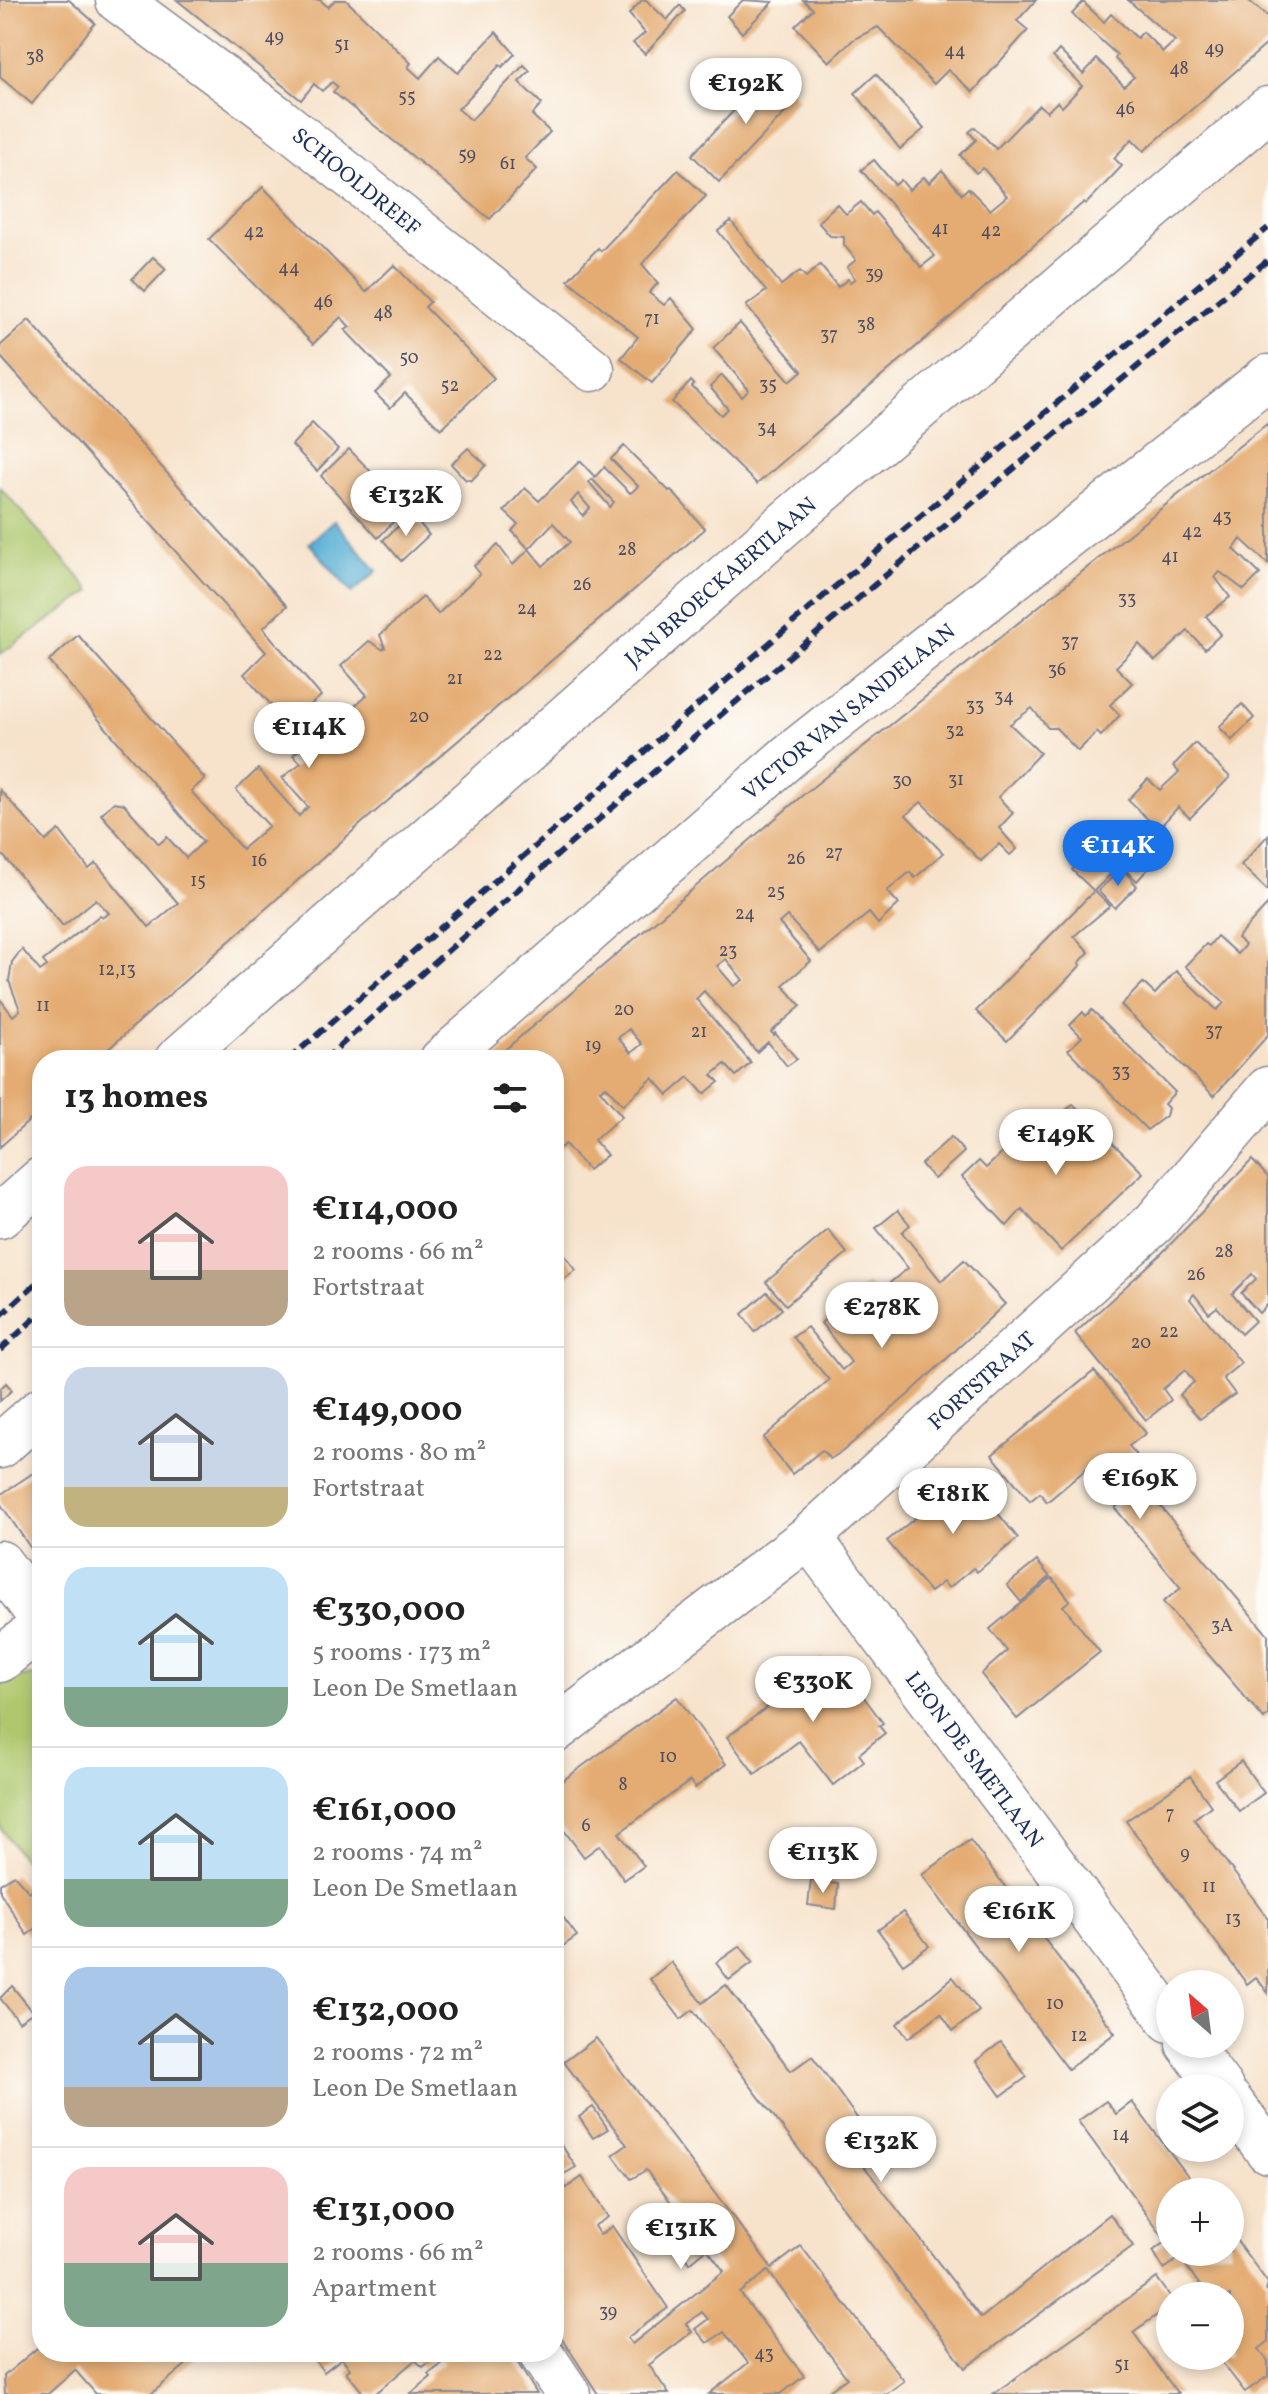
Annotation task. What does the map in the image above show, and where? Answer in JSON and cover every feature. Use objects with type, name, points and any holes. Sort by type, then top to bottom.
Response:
[{"type":"street","name":"SCHOOLDREEF","points":[[118,0],[276,117],[592,369]]},
{"type":"street","name":"JAN BROECKAERTLAAN","points":[[188,1050],[781,527],[1268,109]]},
{"type":"street","name":"VICTOR VAN SANDELAAN","points":[[453,1050],[789,756],[1268,377]]},
{"type":"street","name":"FORTSTRAAT","points":[[564,1723],[809,1537],[1155,1222],[1268,1089]]},
{"type":"street","points":[[0,1216],[32,1188]]},
{"type":"street","points":[[0,1446],[32,1418]]},
{"type":"street","name":"LEON DE SMETLAAN","points":[[809,1537],[1156,2001]]},
{"type":"street","points":[[0,1563],[32,1606]]},
{"type":"street","points":[[0,1660],[32,1634]]},
{"type":"street","points":[[547,2362],[568,2394]]},
{"type":"green space","points":[[0,487],[91,591],[0,654]]},
{"type":"green space","points":[[32,1676],[32,1854],[24,1860],[0,1827],[0,1682]]},
{"type":"water","points":[[334,521],[377,571],[352,593],[309,543]]},
{"type":"building","points":[[0,0],[69,0],[95,23],[32,104],[0,77]]},
{"type":"building","points":[[177,0],[320,0],[328,7],[335,0],[346,0],[411,63],[408,67],[420,78],[439,56],[458,73],[496,32],[515,54],[502,67],[500,65],[458,109],[471,120],[524,65],[530,71],[519,82],[542,104],[532,115],[550,132],[525,158],[537,169],[490,219],[333,92],[338,87],[332,82],[322,91],[314,84],[301,100]]},
{"type":"building","points":[[642,0],[646,0],[667,20],[680,5],[685,11],[645,54],[633,43],[645,33],[629,14]]},
{"type":"building","points":[[743,0],[773,2],[742,33],[727,16]]},
{"type":"building","points":[[803,0],[1036,0],[1017,21],[1028,30],[973,92],[948,70],[934,84],[878,27],[854,39],[829,62],[795,26],[813,9]]},
{"type":"building","points":[[1128,0],[1248,0],[1268,17],[1268,43],[1144,151],[1132,139],[1114,158],[1122,166],[1086,204],[1084,202],[757,484],[672,402],[691,381],[692,387],[721,415],[728,409],[710,387],[722,375],[742,397],[749,390],[713,348],[740,323],[790,381],[802,371],[746,306],[766,291],[718,231],[731,221],[781,285],[800,271],[806,277],[820,265],[838,287],[848,279],[850,282],[855,279],[847,267],[856,260],[844,245],[844,237],[830,236],[818,222],[837,204],[846,214],[861,202],[872,215],[875,212],[921,267],[935,256],[861,170],[874,160],[895,185],[901,180],[909,190],[924,177],[929,183],[942,170],[962,194],[968,188],[990,210],[1007,196],[983,168],[976,173],[960,155],[976,140],[969,132],[975,127],[996,149],[1039,105],[1047,112],[1057,102],[1062,107],[1082,86],[1053,57],[1059,50],[1083,74],[1097,59],[1124,86],[1134,77],[1115,59],[1117,55],[1072,14],[1083,2],[1104,22],[1111,14],[1137,38],[1143,32],[1163,52],[1175,41]]},
{"type":"building","points":[[773,69],[798,99],[719,182],[692,155]]},
{"type":"building","points":[[876,74],[924,129],[900,149],[855,93]]},
{"type":"building","points":[[678,170],[706,196],[642,264],[658,283],[649,293],[664,305],[671,298],[697,329],[652,383],[621,358],[638,337],[568,280],[598,248],[601,251]]},
{"type":"building","points":[[263,187],[366,292],[394,265],[430,302],[425,307],[494,378],[441,429],[405,393],[390,408],[375,393],[391,378],[345,330],[350,327],[341,317],[313,344],[209,239]]},
{"type":"building","points":[[153,257],[166,269],[145,291],[132,279]]},
{"type":"building","points":[[29,320],[287,606],[263,628],[321,696],[288,724],[244,674],[266,652],[0,356],[0,346]]},
{"type":"building","points":[[312,423],[338,449],[317,471],[292,445]]},
{"type":"building","points":[[1268,423],[1268,564],[1241,539],[1234,549],[1260,574],[1244,590],[1220,572],[1215,577],[1230,597],[1206,616],[1221,634],[1205,649],[1188,631],[1155,661],[1139,644],[1116,667],[1132,683],[1110,705],[1120,715],[1101,736],[1097,732],[1078,751],[1056,728],[1048,728],[1032,708],[1010,724],[1040,753],[998,797],[1013,813],[999,828],[1017,849],[1010,855],[999,844],[981,861],[921,802],[906,815],[943,853],[915,878],[910,872],[887,891],[899,904],[878,924],[869,913],[820,953],[787,916],[779,923],[811,961],[783,985],[801,1006],[771,1032],[797,1059],[787,1066],[768,1042],[757,1052],[704,991],[696,999],[751,1063],[736,1076],[725,1064],[712,1075],[719,1082],[704,1094],[689,1077],[668,1095],[653,1078],[623,1105],[606,1086],[600,1090],[622,1116],[594,1140],[607,1155],[588,1170],[564,1145],[564,1050],[505,1050],[804,794]],"holes":[[[726,959],[743,980],[734,986],[717,966]],[[629,1029],[642,1044],[631,1053],[618,1038]]]},
{"type":"building","points":[[624,446],[671,490],[705,529],[362,823],[107,1050],[32,1050],[32,1118],[0,1147],[0,999],[13,1016],[20,1010],[9,981],[12,962],[22,949],[40,971],[47,966],[43,961],[100,915],[103,917],[109,913],[96,899],[63,926],[0,852],[0,790],[46,841],[59,830],[89,869],[96,863],[149,927],[178,903],[101,814],[114,802],[124,804],[159,844],[167,837],[186,858],[203,842],[49,661],[78,635],[205,779],[191,791],[242,849],[269,826],[236,790],[258,769],[299,816],[308,807],[282,778],[301,763],[293,755],[323,729],[329,736],[346,722],[342,717],[367,695],[341,666],[369,641],[385,648],[380,635],[423,597],[438,614],[480,574],[474,566],[498,545],[513,565],[529,549],[512,531],[518,524],[504,511],[525,488],[539,501],[580,461],[595,477],[604,467],[630,493],[638,486],[611,459]],"holes":[[[592,479],[614,502],[610,507],[589,482]],[[578,494],[590,508],[583,516],[571,502]],[[553,523],[570,542],[543,566],[529,549]]]},
{"type":"building","points":[[468,448],[486,465],[471,481],[466,480],[451,464]]},
{"type":"building","points":[[349,449],[406,508],[378,538],[321,476]]},
{"type":"building","points":[[412,514],[429,535],[401,561],[383,540]]},
{"type":"building","points":[[1242,704],[1254,718],[1232,740],[1219,727]]},
{"type":"building","points":[[1195,743],[1230,777],[1190,818],[1178,807],[1158,829],[1128,800],[1148,779],[1160,790],[1179,772],[1173,766]]},
{"type":"building","points":[[1268,835],[1268,891],[1241,865]]},
{"type":"building","points":[[1096,843],[1119,866],[1094,891],[1072,870]]},
{"type":"building","points":[[1142,847],[1156,860],[1137,881],[1123,868]]},
{"type":"building","points":[[1122,868],[1137,886],[1115,908],[1098,891]]},
{"type":"building","points":[[1094,891],[1110,906],[1074,936],[1089,952],[1079,963],[1081,965],[1007,1041],[976,1011]]},
{"type":"building","points":[[1268,904],[1268,1035],[1214,1096],[1121,1005],[1143,983],[1155,994],[1176,971],[1217,1010],[1224,1003],[1185,966],[1217,936],[1237,954],[1245,945],[1237,938]]},
{"type":"building","points":[[1092,1010],[1175,1092],[1164,1104],[1168,1108],[1166,1116],[1147,1130],[1068,1050],[1082,1037],[1070,1025],[1083,1012],[1086,1016]]},
{"type":"building","points":[[1073,1104],[1143,1173],[1061,1251],[1022,1209],[1007,1226],[962,1177],[979,1161],[986,1168],[1024,1132],[1032,1141]]},
{"type":"building","points":[[951,1137],[964,1152],[934,1179],[921,1164]]},
{"type":"building","points":[[1252,1160],[1268,1177],[1268,1304],[1259,1313],[1241,1293],[1256,1279],[1252,1274],[1232,1294],[1255,1321],[1241,1334],[1217,1307],[1209,1313],[1194,1294],[1190,1299],[1241,1363],[1223,1378],[1235,1394],[1200,1419],[1179,1395],[1194,1382],[1185,1370],[1163,1389],[1171,1400],[1146,1420],[1075,1333],[1160,1255]]},
{"type":"building","points":[[898,1210],[910,1225],[902,1232],[941,1281],[964,1260],[1005,1304],[843,1451],[830,1459],[822,1450],[792,1474],[763,1438],[829,1380],[793,1337],[807,1327],[842,1370],[851,1362],[821,1323],[867,1284],[876,1294],[908,1268],[876,1228]]},
{"type":"building","points":[[828,1230],[847,1253],[786,1305],[766,1282]]},
{"type":"building","points":[[564,1254],[576,1270],[564,1279]]},
{"type":"building","points":[[767,1292],[782,1309],[755,1332],[742,1314]]},
{"type":"building","points":[[1094,1371],[1146,1433],[1129,1446],[1171,1497],[1160,1506],[1268,1635],[1268,1715],[1264,1719],[1163,1602],[1181,1588],[1115,1508],[1122,1501],[1091,1465],[1047,1502],[1040,1493],[1030,1501],[992,1455]]},
{"type":"building","points":[[6,1383],[12,1390],[0,1401],[0,1389]]},
{"type":"building","points":[[965,1473],[1018,1538],[977,1572],[973,1568],[949,1588],[943,1582],[930,1592],[887,1541]]},
{"type":"building","points":[[32,1474],[32,1550],[0,1503],[0,1495]]},
{"type":"building","points":[[1037,1561],[1050,1577],[1021,1602],[1007,1585]]},
{"type":"building","points":[[1052,1578],[1070,1600],[1063,1606],[1100,1652],[1017,1719],[981,1674],[1007,1651],[990,1629]]},
{"type":"building","points":[[822,1658],[825,1663],[830,1660],[847,1683],[851,1680],[883,1723],[879,1726],[885,1733],[859,1754],[864,1761],[833,1785],[799,1741],[755,1774],[727,1737],[796,1686],[792,1680]]},
{"type":"building","points":[[677,1697],[726,1764],[695,1788],[690,1781],[619,1833],[644,1866],[624,1880],[600,1845],[584,1857],[564,1830],[564,1780]]},
{"type":"building","points":[[1241,1761],[1264,1793],[1239,1811],[1215,1780]]},
{"type":"building","points":[[1190,1776],[1211,1806],[1194,1819],[1268,1918],[1268,1993],[1256,1977],[1247,1984],[1244,1970],[1237,1970],[1126,1821]]},
{"type":"building","points":[[970,1840],[1115,2033],[1068,2069],[922,1875]]},
{"type":"building","points":[[14,1875],[29,1892],[32,1890],[32,1931],[27,1935],[0,1892],[0,1884]]},
{"type":"building","points":[[811,1880],[838,1884],[836,1909],[808,1905]]},
{"type":"building","points":[[903,1912],[929,1946],[903,1964],[878,1930]]},
{"type":"building","points":[[564,1918],[577,1936],[564,1945]]},
{"type":"building","points":[[740,1946],[753,1962],[729,1980],[716,1963]]},
{"type":"building","points":[[671,1962],[702,2003],[726,1985],[791,2071],[812,2056],[860,2122],[841,2136],[981,2318],[1110,2214],[1133,2246],[965,2368],[693,2010],[681,2019],[650,1979]]},
{"type":"building","points":[[953,1977],[979,2011],[953,2031],[941,2013],[908,2038],[897,2024]]},
{"type":"building","points":[[12,1986],[32,2013],[19,2022],[0,1998]]},
{"type":"building","points":[[596,2038],[772,2268],[801,2246],[904,2381],[886,2394],[825,2394],[847,2378],[768,2271],[740,2293],[804,2376],[781,2394],[709,2394],[748,2363],[724,2332],[707,2343],[695,2329],[708,2319],[702,2312],[686,2324],[692,2332],[649,2365],[669,2394],[598,2394],[564,2341],[564,2185],[566,2188],[582,2177],[608,2217],[594,2226],[600,2235],[612,2226],[668,2308],[627,2338],[632,2344],[724,2271],[707,2249],[690,2263],[676,2244],[693,2232],[690,2227],[646,2170],[631,2179],[613,2155],[627,2145],[564,2062]]},
{"type":"building","points":[[1001,2042],[1027,2077],[1001,2096],[976,2061]]},
{"type":"building","points":[[1106,2101],[1116,2114],[1132,2102],[1156,2134],[1156,2162],[1177,2162],[1189,2178],[1156,2178],[1156,2227],[1078,2121]]},
{"type":"building","points":[[593,2107],[608,2129],[593,2138],[579,2117]]},
{"type":"building","points":[[564,2149],[576,2167],[564,2174]]},
{"type":"building","points":[[1244,2251],[1268,2283],[1268,2342],[1259,2349],[1268,2361],[1268,2376],[1245,2392],[1228,2370],[1244,2370],[1244,2282],[1198,2282],[1186,2266],[1244,2266]]},
{"type":"building","points":[[1157,2278],[1160,2282],[1156,2282],[1156,2316],[1133,2332],[1156,2364],[1156,2370],[1161,2370],[1178,2394],[993,2394]]},
{"type":"building","points":[[32,2352],[32,2362],[189,2362],[151,2394],[96,2394],[75,2370],[48,2394],[5,2394],[4,2376]]},
{"type":"building","points":[[316,2362],[337,2362],[324,2372]]},
{"type":"building","points":[[345,2362],[413,2362],[375,2394],[364,2394],[346,2372],[350,2369]]},
{"type":"building","points":[[444,2362],[517,2362],[537,2394],[410,2394],[431,2377],[429,2374]]},
{"type":"railway","points":[[300,1050],[825,595],[1268,228]]},
{"type":"railway","points":[[335,1050],[792,655],[1268,260]]},
{"type":"railway","points":[[0,1316],[32,1287]]},
{"type":"railway","points":[[0,1350],[32,1321]]}]
